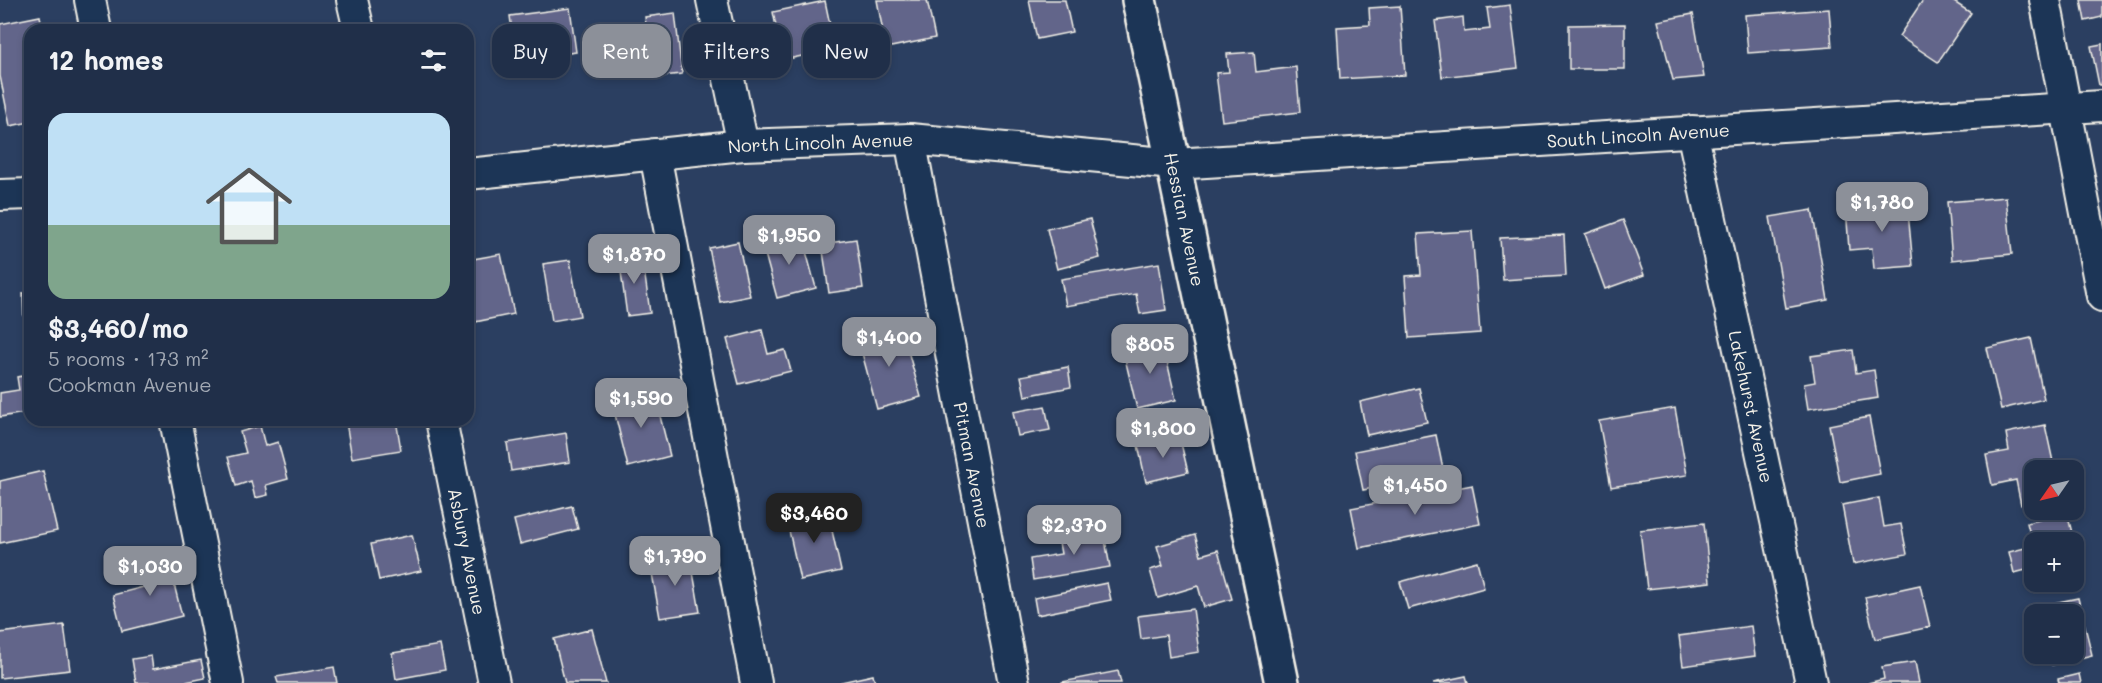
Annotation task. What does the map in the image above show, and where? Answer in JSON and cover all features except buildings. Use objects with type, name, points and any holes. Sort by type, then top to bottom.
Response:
[{"type":"main road","name":"Hessian Avenue","points":[[1139,0],[1282,683]]},
{"type":"street","points":[[90,0],[95,24]]},
{"type":"street","points":[[352,0],[358,24]]},
{"type":"street","points":[[712,0],[743,145]]},
{"type":"street","points":[[2045,0],[2102,296]]},
{"type":"street","name":"South Lincoln Avenue","points":[[1174,164],[2102,106]]},
{"type":"street","name":"Lakehurst Avenue","points":[[1692,130],[1811,683]]},
{"type":"street","name":"North Lincoln Avenue","points":[[474,173],[743,145],[910,139],[1174,164]]},
{"type":"street","name":"Pitman Avenue","points":[[910,139],[1014,683]]},
{"type":"street","points":[[655,154],[756,683]]},
{"type":"street","points":[[0,195],[24,194]]},
{"type":"street","points":[[176,426],[228,683]]},
{"type":"street","name":"Asbury Avenue","points":[[442,426],[494,683]]}]
